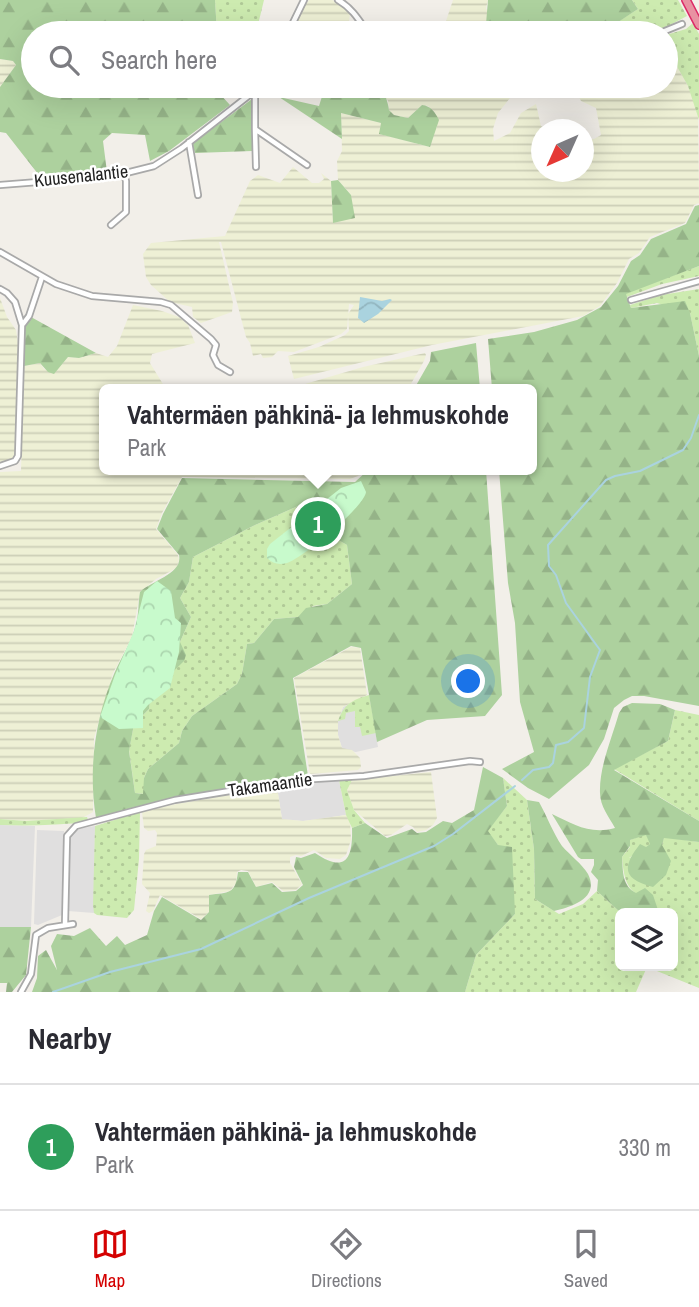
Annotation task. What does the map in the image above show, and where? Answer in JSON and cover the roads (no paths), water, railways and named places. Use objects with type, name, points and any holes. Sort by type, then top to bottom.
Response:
[{"type":"highway","points":[[688,0],[699,13]]},
{"type":"highway","points":[[688,0],[699,18]]},
{"type":"highway","points":[[688,0],[699,25]]},
{"type":"street","points":[[294,21],[304,0]]},
{"type":"street","points":[[338,0],[347,5],[361,21]]},
{"type":"street","points":[[678,26],[682,24]]},
{"type":"street","name":"Kuusenalantie","points":[[0,185],[124,174],[154,166],[248,98]]},
{"type":"street","points":[[255,98],[256,167]]},
{"type":"street","points":[[255,128],[307,165]]},
{"type":"street","points":[[189,142],[198,195]]},
{"type":"street","points":[[111,225],[126,212],[124,174]]},
{"type":"street","points":[[0,252],[27,265],[42,276],[92,296],[171,305],[211,339],[216,345],[213,355],[218,365],[230,372]]},
{"type":"street","points":[[22,325],[29,316],[42,276]]},
{"type":"street","points":[[631,300],[699,282]]},
{"type":"street","points":[[0,289],[7,292],[15,302],[22,325],[18,456],[15,461],[0,466]]},
{"type":"street","name":"Takamaantie","points":[[65,924],[67,836],[76,826],[175,800],[298,780],[364,776],[470,761],[480,762]]},
{"type":"street","points":[[21,992],[31,974],[37,936],[48,928],[73,924]]},
{"type":"water","points":[[360,297],[392,300],[364,323],[358,318]]},
{"type":"waterway","points":[[522,780],[533,770],[549,767],[553,763],[556,745],[568,742],[584,728],[590,677],[600,650],[566,603],[556,575],[549,566],[548,545],[606,480],[640,471],[683,450],[691,438],[699,415]]},
{"type":"waterway","points":[[53,992],[110,972],[201,949],[309,898],[434,846],[515,786]]},
{"type":"place","name":"Vahtermäen pähkinä- ja lehmuskohde","points":[[318,524]]}]
